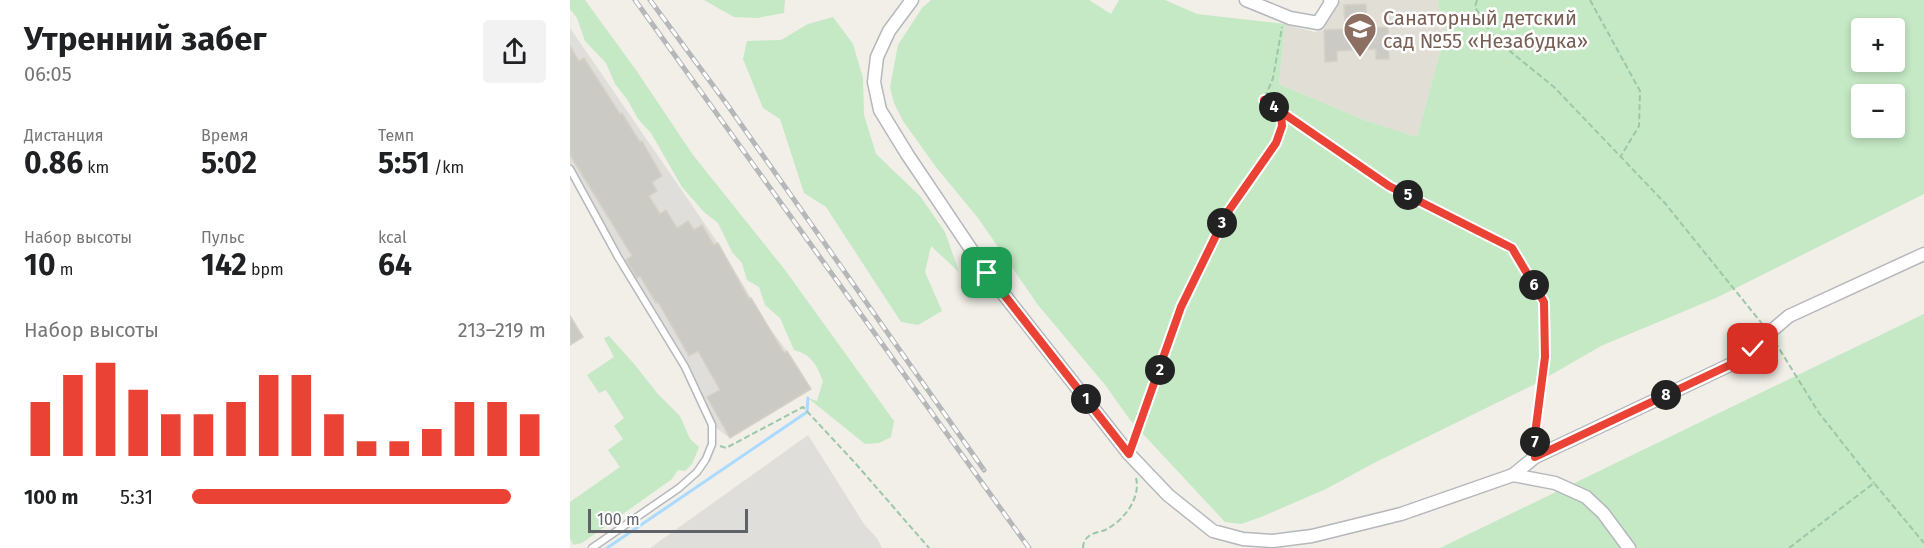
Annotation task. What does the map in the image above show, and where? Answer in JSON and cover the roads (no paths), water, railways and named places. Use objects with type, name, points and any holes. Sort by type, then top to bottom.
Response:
[{"type":"street","points":[[912,0],[890,31],[878,57],[874,82],[880,110],[907,154],[987,273],[1129,454],[1168,495],[1213,531],[1243,539],[1273,541],[1312,536],[1401,514],[1513,475],[1535,457],[1734,363],[1788,316],[1924,254]]},
{"type":"street","points":[[1246,0],[1286,17],[1318,23],[1332,0]]},
{"type":"street","points":[[1513,475],[1555,483],[1586,497],[1604,513],[1629,548]]},
{"type":"lane","points":[[570,170],[618,257],[685,367],[712,425],[712,444],[697,472],[679,488],[592,548]]},
{"type":"waterway","points":[[607,548],[807,412],[808,398]]},
{"type":"railway","points":[[635,0],[1029,548]]},
{"type":"railway","points":[[650,0],[726,103],[984,470]]},
{"type":"place","name":"Санаторный детский сад №55 «Незабудка»","points":[[1360,58]]}]
